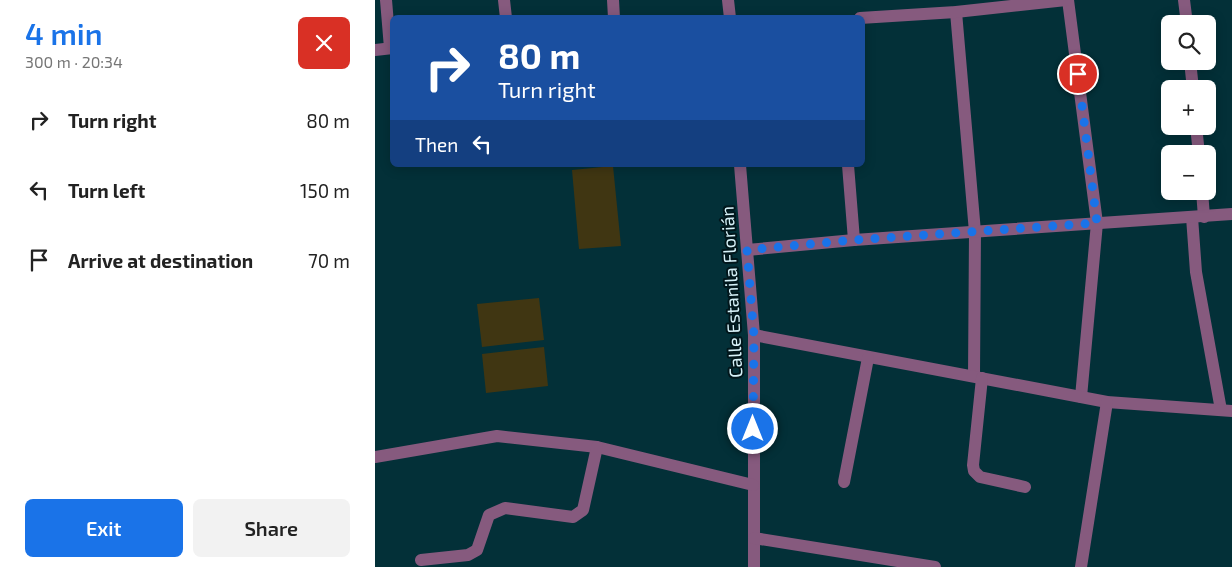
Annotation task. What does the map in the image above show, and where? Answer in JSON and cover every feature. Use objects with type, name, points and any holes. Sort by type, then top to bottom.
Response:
[{"type":"street","points":[[386,0],[390,38]]},
{"type":"street","points":[[504,0],[506,15]]},
{"type":"street","points":[[613,0],[614,15]]},
{"type":"street","points":[[728,0],[730,15]]},
{"type":"street","points":[[865,18],[956,12],[1067,0],[1097,223],[1081,397]]},
{"type":"street","points":[[1184,0],[1186,15]]},
{"type":"street","points":[[956,12],[975,232],[978,377],[974,471],[980,476],[1025,487]]},
{"type":"street","points":[[375,50],[390,48]]},
{"type":"street","name":"Calle Estanila Florián","points":[[741,167],[754,336],[754,567]]},
{"type":"street","points":[[848,167],[854,240]]},
{"type":"street","points":[[754,336],[1107,402],[1227,411],[1196,272],[1198,217],[1201,200]]},
{"type":"street","points":[[747,250],[854,240],[1232,214]]},
{"type":"street","points":[[844,482],[868,358]]},
{"type":"street","points":[[1081,567],[1107,402]]},
{"type":"street","points":[[375,457],[497,436],[597,447],[753,485]]},
{"type":"street","points":[[421,560],[468,555],[477,550],[489,515],[505,508],[573,517],[583,510],[597,447]]},
{"type":"street","points":[[754,538],[935,567]]},
{"type":"shaded area","points":[[613,167],[621,246],[579,249],[572,170]]},
{"type":"shaded area","points":[[539,298],[544,340],[482,347],[477,304]]},
{"type":"shaded area","points":[[544,347],[548,386],[486,393],[482,354]]},
{"type":"route","points":[[753,429],[754,336],[747,250],[854,240],[1097,223],[1078,74]]}]
